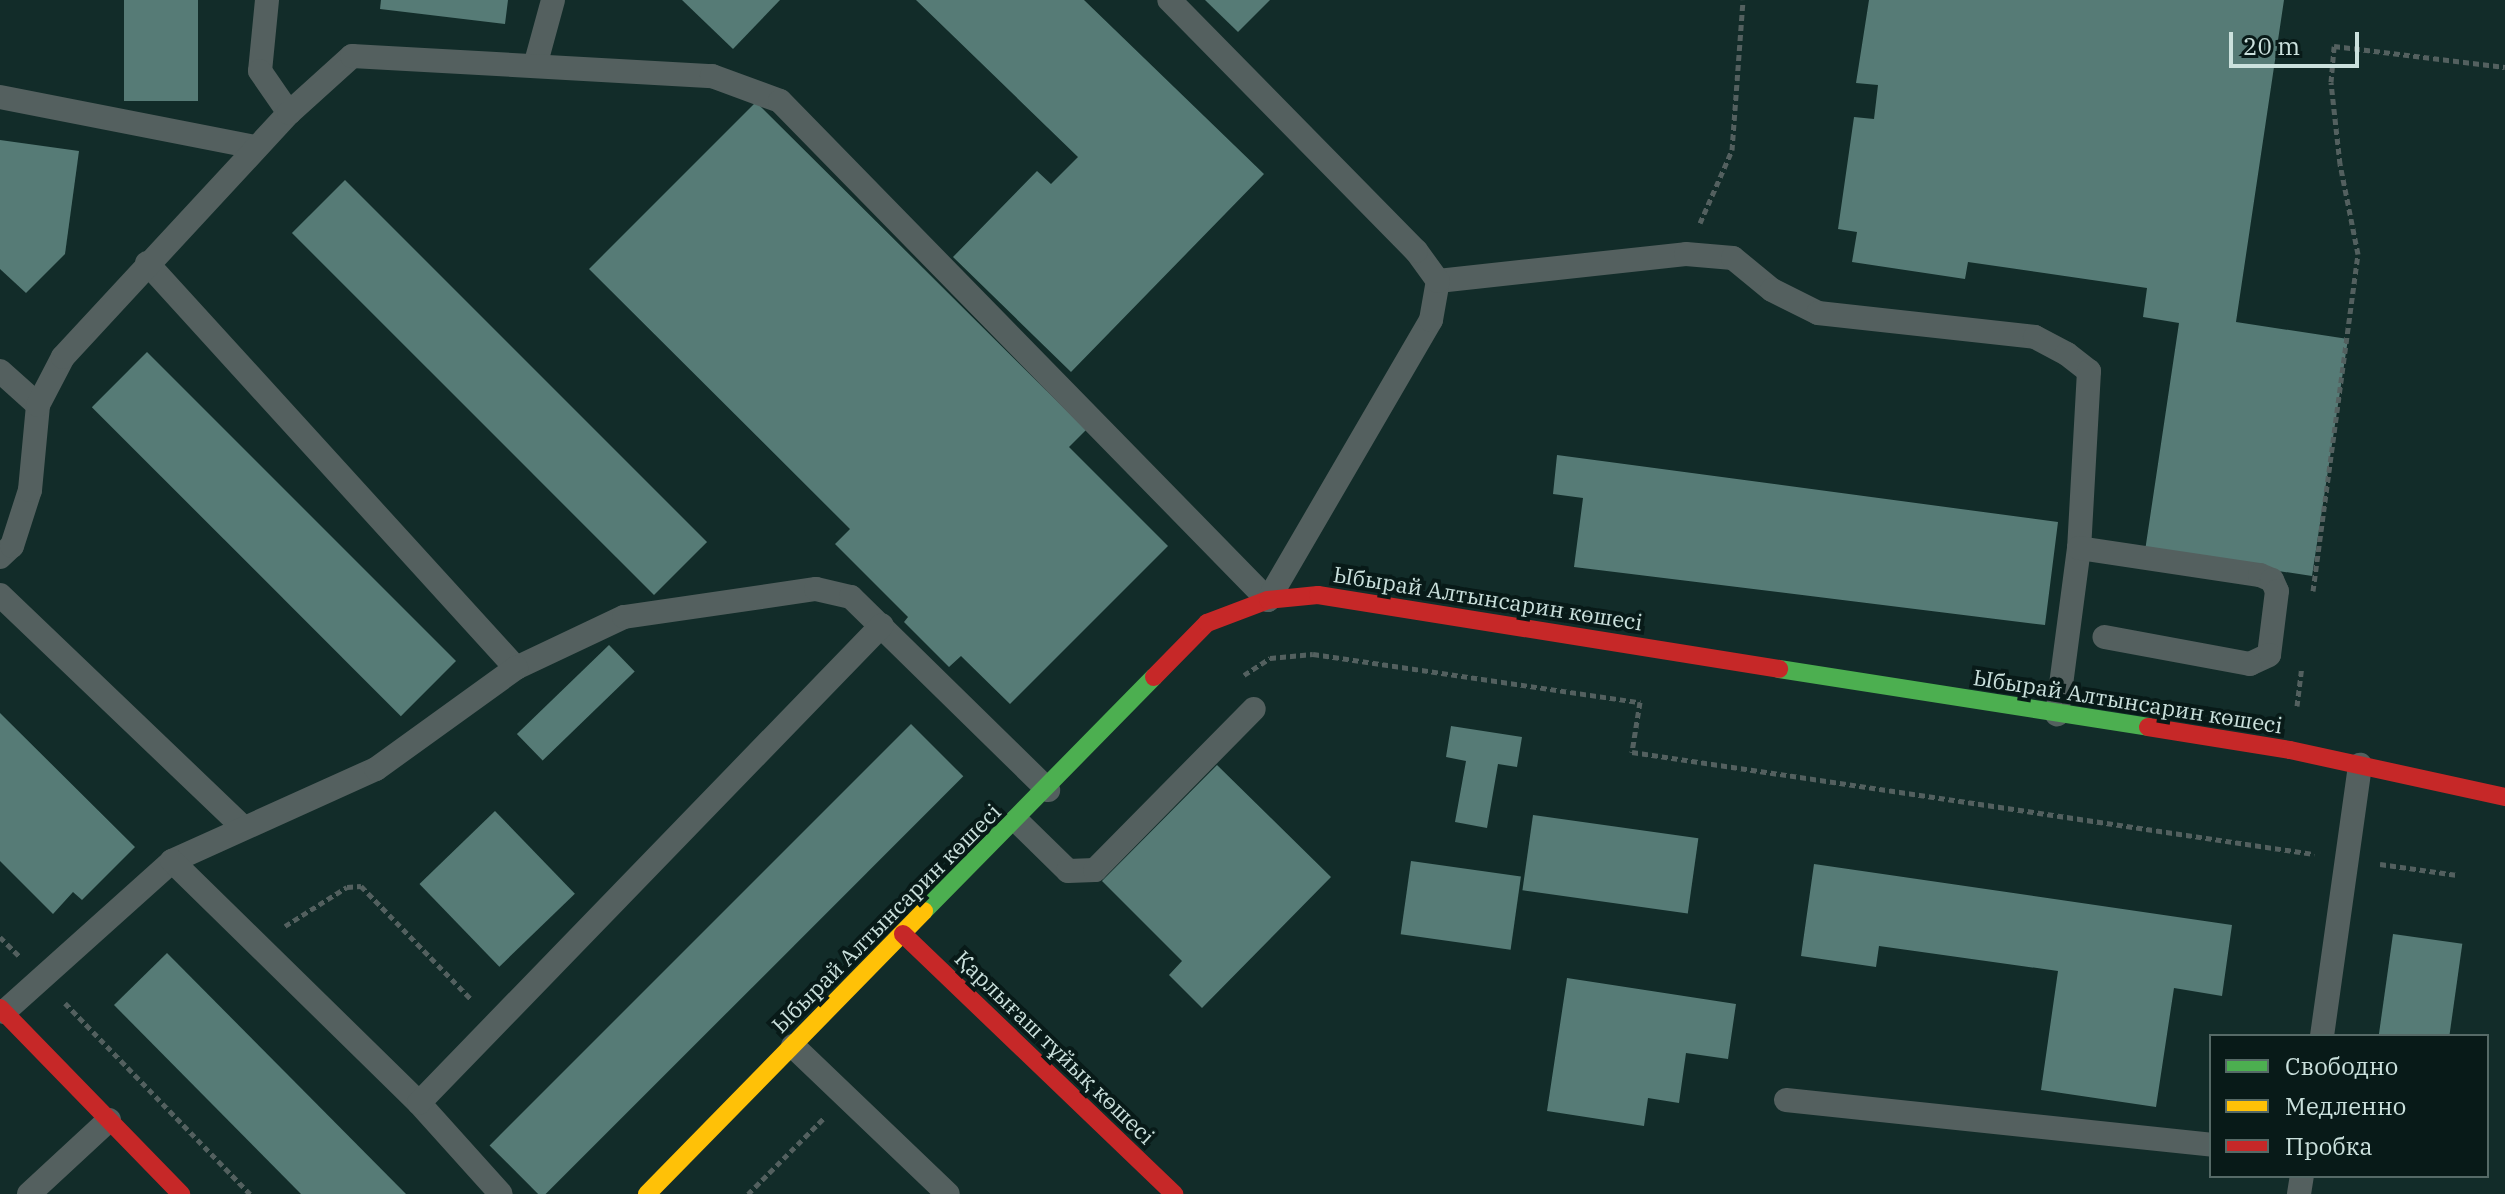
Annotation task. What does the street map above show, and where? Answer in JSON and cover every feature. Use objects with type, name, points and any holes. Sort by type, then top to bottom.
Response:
[{"type":"street","name":"Ыбырай Алтынсарин көшесі","points":[[647,1194],[1048,790],[1207,623],[1268,600],[1318,595],[2290,750],[2505,797]]},
{"type":"street","name":"Қарлығаш тұйық көшесі","points":[[903,934],[1174,1194]]},
{"type":"street","points":[[2,1010],[181,1194]]},
{"type":"lane","points":[[267,0],[260,71],[289,113]]},
{"type":"lane","points":[[535,66],[553,0]]},
{"type":"lane","points":[[0,557],[12,546],[30,490],[38,405],[63,357],[256,147],[352,56],[712,76],[780,101],[1268,600],[1431,320],[1438,281],[1416,251],[1169,0]]},
{"type":"lane","points":[[0,97],[256,147]]},
{"type":"lane","points":[[1438,281],[1686,254],[1733,258],[1772,290],[1818,313],[2035,337],[2067,354],[2089,371],[2079,548],[2057,715]]},
{"type":"lane","points":[[147,263],[516,668]]},
{"type":"lane","points":[[0,371],[38,405]]},
{"type":"lane","points":[[2079,548],[2260,575],[2272,580],[2277,591],[2269,655],[2250,664],[2104,637]]},
{"type":"lane","points":[[2,1010],[172,861],[376,769],[516,668],[624,617],[816,589],[851,597],[1048,790]]},
{"type":"lane","points":[[0,595],[244,828]]},
{"type":"lane","points":[[419,1103],[882,625]]},
{"type":"lane","points":[[1017,821],[1068,871],[1095,870],[1254,709]]},
{"type":"lane","points":[[2322,1034],[2360,765]]},
{"type":"lane","points":[[172,861],[419,1103],[501,1194]]},
{"type":"lane","points":[[793,1046],[948,1194]]},
{"type":"lane","points":[[1786,1100],[2209,1145]]},
{"type":"lane","points":[[29,1194],[109,1120]]},
{"type":"path","points":[[1686,254],[1732,150],[1743,0]]},
{"type":"path","points":[[2312,602],[2358,254],[2340,164],[2331,82],[2334,46],[2505,67]]},
{"type":"path","points":[[1240,679],[1270,658],[1313,654],[1609,697],[1640,702],[1632,752],[2457,875]]},
{"type":"path","points":[[2290,750],[2303,661]]},
{"type":"path","points":[[257,944],[347,887],[361,886],[495,1024]]},
{"type":"path","points":[[0,937],[250,1194]]},
{"type":"path","points":[[748,1194],[846,1096]]},
{"type":"building","points":[[124,0],[198,0],[198,101],[124,101]]},
{"type":"building","points":[[381,0],[508,0],[505,24],[380,9]]},
{"type":"building","points":[[682,0],[780,0],[733,49]]},
{"type":"building","points":[[916,0],[1084,0],[1264,174],[1071,372],[953,257],[1037,171],[1051,184],[1078,157]]},
{"type":"building","points":[[1205,0],[1270,0],[1238,32]]},
{"type":"building","points":[[1869,0],[2284,0],[2236,322],[2348,339],[2312,576],[2145,551],[2179,323],[2143,317],[2147,288],[1968,262],[1965,279],[1852,262],[1857,232],[1838,229],[1854,117],[1874,119],[1878,85],[1856,83]]},
{"type":"building","points":[[756,102],[1086,430],[1069,447],[1168,546],[1010,704],[961,656],[949,667],[904,622],[908,617],[835,544],[850,529],[589,269]]},
{"type":"building","points":[[0,140],[79,151],[65,254],[26,293],[0,269]]},
{"type":"building","points":[[345,180],[707,542],[654,595],[292,233]]},
{"type":"building","points":[[147,352],[456,661],[401,716],[92,407]]},
{"type":"building","points":[[1557,455],[2058,522],[2045,625],[1574,567],[1583,498],[1553,494]]},
{"type":"building","points":[[609,645],[635,672],[543,761],[517,734]]},
{"type":"building","points":[[0,713],[135,847],[82,900],[73,892],[53,914],[0,861]]},
{"type":"building","points":[[911,724],[963,776],[546,1194],[538,1194],[490,1145]]},
{"type":"building","points":[[1451,726],[1522,737],[1517,767],[1498,764],[1487,828],[1455,822],[1466,761],[1446,757]]},
{"type":"building","points":[[1217,765],[1331,877],[1202,1008],[1169,975],[1182,961],[1102,881]]},
{"type":"building","points":[[495,811],[575,894],[499,967],[419,884]]},
{"type":"building","points":[[1533,815],[1698,838],[1688,914],[1522,890]]},
{"type":"building","points":[[1411,861],[1521,876],[1511,950],[1401,934]]},
{"type":"building","points":[[1814,864],[2232,925],[2222,996],[2174,988],[2156,1107],[2041,1090],[2058,971],[1879,946],[1876,967],[1801,956]]},
{"type":"building","points":[[2393,934],[2462,944],[2450,1034],[2379,1034]]},
{"type":"building","points":[[167,953],[406,1194],[301,1194],[114,1005]]},
{"type":"building","points":[[1567,978],[1736,1004],[1728,1059],[1686,1053],[1679,1103],[1648,1098],[1644,1126],[1547,1111]]},
{"type":"traffic: fast","points":[[1779,669],[2148,727]]},
{"type":"traffic: fast","points":[[924,911],[1154,677]]},
{"type":"traffic: slow","points":[[647,1194],[924,911]]},
{"type":"traffic: jam","points":[[1154,677],[1207,623],[1268,600],[1318,595],[1779,669]]},
{"type":"traffic: jam","points":[[2148,727],[2290,750],[2505,797]]},
{"type":"traffic: jam","points":[[903,934],[1174,1194]]},
{"type":"traffic: jam","points":[[0,1008],[181,1194]]}]
